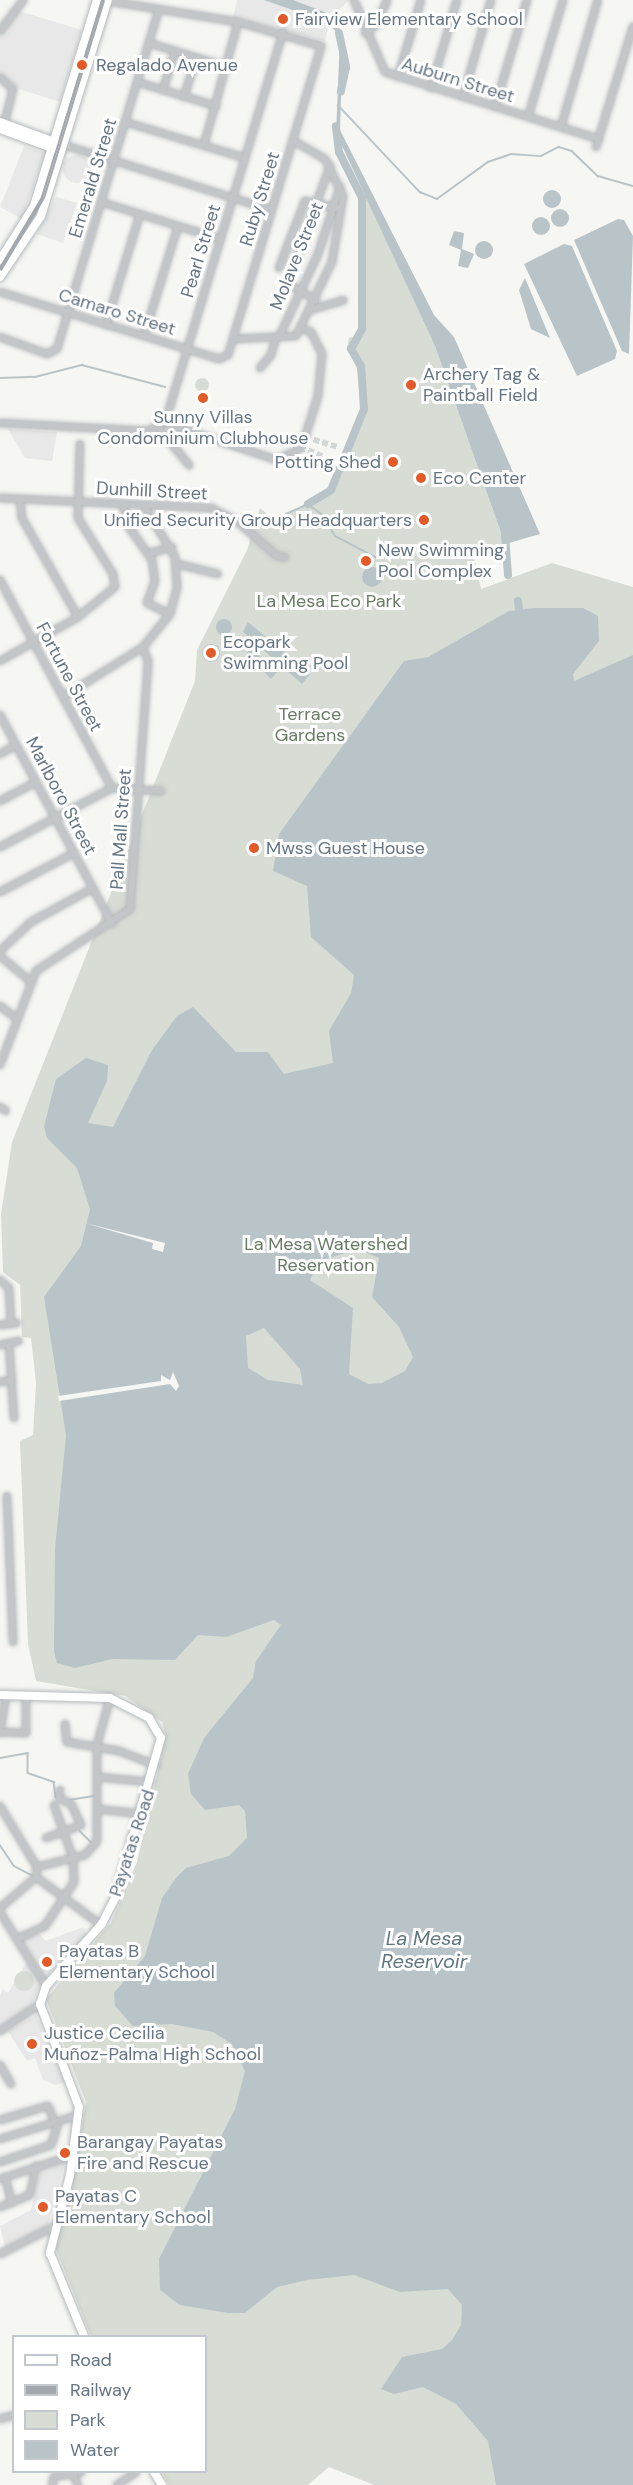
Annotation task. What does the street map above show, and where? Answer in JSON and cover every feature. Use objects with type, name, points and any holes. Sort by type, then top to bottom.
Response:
[{"type":"main road","points":[[0,260],[32,211],[97,0]]},
{"type":"main road","points":[[0,277],[41,216],[65,148],[106,0]]},
{"type":"main road","points":[[1,129],[65,148]]},
{"type":"main road","points":[[32,211],[41,216]]},
{"type":"main road","name":"Payatas Road","points":[[3,1695],[110,1698],[157,1727],[157,1766],[125,1875],[101,1924],[46,1986],[40,2004]]},
{"type":"main road","points":[[40,2004],[79,2115],[74,2155],[53,2227],[52,2261],[83,2335]]},
{"type":"street","points":[[0,31],[23,0]]},
{"type":"street","points":[[106,0],[238,22],[283,32]]},
{"type":"street","name":"Auburn Street","points":[[354,0],[365,33],[382,69],[431,88],[599,139]]},
{"type":"street","points":[[365,33],[377,24],[387,0]]},
{"type":"street","points":[[398,77],[422,0]]},
{"type":"street","points":[[431,88],[458,0]]},
{"type":"street","points":[[463,97],[491,0]]},
{"type":"street","points":[[495,107],[527,0]]},
{"type":"street","points":[[528,117],[563,0]]},
{"type":"street","points":[[561,127],[598,0]]},
{"type":"street","name":"Emerald Street","points":[[0,337],[52,354],[68,313],[159,10]]},
{"type":"street","points":[[204,145],[238,22]]},
{"type":"street","points":[[596,147],[633,27]]},
{"type":"street","name":"Ruby Street","points":[[225,359],[294,141],[321,46],[283,32]]},
{"type":"street","name":"Pearl Street","points":[[165,423],[283,32]]},
{"type":"street","points":[[149,43],[227,67]]},
{"type":"street","points":[[164,90],[175,51]]},
{"type":"street","points":[[184,97],[196,58]]},
{"type":"street","points":[[0,77],[14,88],[1,129]]},
{"type":"street","points":[[137,82],[216,106]]},
{"type":"street","points":[[126,122],[245,158]]},
{"type":"street","points":[[233,339],[294,337],[311,310],[332,262],[343,210],[340,186],[330,165],[294,141]]},
{"type":"street","points":[[65,148],[272,210]]},
{"type":"street","points":[[316,300],[288,285],[330,165]]},
{"type":"street","name":"Molave Street","points":[[260,368],[272,355],[277,337],[301,293],[334,208],[340,186]]},
{"type":"street","points":[[279,268],[305,201],[343,210]]},
{"type":"street","points":[[102,202],[220,239]]},
{"type":"street","points":[[106,324],[140,214]]},
{"type":"street","points":[[144,336],[178,226]]},
{"type":"street","name":"Camaro Street","points":[[0,292],[225,359]]},
{"type":"street","points":[[311,310],[344,300]]},
{"type":"street","points":[[301,328],[311,332],[322,354],[318,396],[305,437]]},
{"type":"street","points":[[0,423],[81,428],[159,428],[165,423],[277,460],[290,458],[300,448]]},
{"type":"street","points":[[0,662],[78,617],[116,583],[86,537],[76,502],[81,428]]},
{"type":"street","points":[[159,428],[189,465]]},
{"type":"street","name":"Dunhill Street","points":[[0,498],[218,510],[277,556],[285,557]]},
{"type":"street","points":[[20,500],[22,518],[78,617]]},
{"type":"street","points":[[123,505],[129,527],[150,554],[155,581],[147,603],[170,614]]},
{"type":"street","points":[[63,697],[143,647],[170,614],[177,564],[171,547],[144,506]]},
{"type":"street","points":[[150,554],[171,547]]},
{"type":"street","points":[[177,564],[218,574]]},
{"type":"street","name":"Fortune Street","points":[[0,580],[112,788]]},
{"type":"street","name":"Pall Mall Street","points":[[1,1061],[30,981],[50,958],[112,924],[130,909],[148,661],[143,647]]},
{"type":"street","name":"Marlboro Street","points":[[0,715],[112,924]]},
{"type":"street","points":[[0,754],[16,745]]},
{"type":"street","points":[[0,801],[36,782]]},
{"type":"street","points":[[0,847],[112,788],[139,787],[161,791]]},
{"type":"street","points":[[0,892],[74,853]]},
{"type":"street","points":[[0,951],[31,922],[93,888]]},
{"type":"street","points":[[0,956],[30,981]]},
{"type":"street","points":[[0,1006],[17,1018]]},
{"type":"street","points":[[0,1280],[9,1288],[14,1324],[0,1326]]},
{"type":"street","points":[[0,1345],[19,1341]]},
{"type":"street","points":[[9,1343],[14,1418]]},
{"type":"street","points":[[0,1382],[12,1380]]},
{"type":"street","points":[[7,1496],[13,1642]]},
{"type":"street","points":[[0,1526],[8,1526]]},
{"type":"street","points":[[3,1695],[0,1732],[24,1735],[26,1695]]},
{"type":"street","points":[[37,1867],[73,1858],[96,1845],[97,1745],[110,1698]]},
{"type":"street","points":[[65,1724],[67,1742],[97,1745],[157,1766]]},
{"type":"street","points":[[97,1777],[152,1782]]},
{"type":"street","points":[[46,1838],[81,1825],[71,1804],[64,1802],[60,1790]]},
{"type":"street","points":[[17,1939],[45,1926],[67,1897],[74,1882],[73,1858],[54,1805]]},
{"type":"street","points":[[0,1806],[37,1867],[36,1877],[0,1910],[46,1986]]},
{"type":"street","points":[[97,1809],[142,1814]]},
{"type":"street","points":[[0,1822],[8,1820]]},
{"type":"street","points":[[36,1877],[67,1897],[101,1924]]},
{"type":"street","points":[[0,2031],[40,2004]]},
{"type":"street","points":[[0,2065],[12,2084]]},
{"type":"street","points":[[0,2120],[48,2106],[56,2122],[51,2145],[0,2162]]},
{"type":"street","points":[[0,2139],[79,2115]]},
{"type":"street","points":[[12,2203],[2,2178],[74,2155]]},
{"type":"street","points":[[0,2207],[32,2192],[36,2166]]},
{"type":"street","points":[[0,2254],[53,2227]]},
{"type":"street","points":[[52,2485],[54,2477],[78,2473]]},
{"type":"street","points":[[117,2485],[135,2473]]},
{"type":"street","points":[[73,2474],[78,2485]]},
{"type":"shaded area","name":"Fairview Elementary School","points":[[237,0],[269,0],[330,21],[325,41],[233,18]]},
{"type":"shaded area","points":[[293,0],[350,0],[332,15]]},
{"type":"shaded area","points":[[19,11],[82,30],[60,102],[19,89],[0,71],[0,36]]},
{"type":"shaded area","points":[[24,146],[45,153],[22,219],[0,207]]},
{"type":"shaded area","points":[[77,155],[87,159],[91,169],[87,179],[77,183],[67,179],[63,169],[67,159]]},
{"type":"shaded area","points":[[56,197],[77,203],[63,243],[37,234]]},
{"type":"shaded area","points":[[8,429],[57,432],[52,461],[25,458]]},
{"type":"shaded area","name":"Payatas B Elementary School","points":[[83,1927],[87,1934],[45,1978],[20,1941],[38,1932],[46,1941]]},
{"type":"shaded area","name":"Justice Cecilia Muñoz-Palma High School","points":[[28,1960],[41,1982],[31,2006],[0,2029],[0,1995],[3,1989],[8,1993]]},
{"type":"shaded area","name":"Justice Cecilia Muñoz-Palma High School","points":[[36,2015],[65,2082],[56,2085],[43,2080],[35,2058],[27,2061],[8,2031]]},
{"type":"shaded area","name":"Payatas C Elementary School","points":[[65,2162],[48,2225],[5,2248],[0,2226],[31,2210],[41,2168]]},
{"type":"green space","name":"La Mesa Reservoir","points":[[366,196],[435,346],[505,544],[473,553],[481,589],[552,563],[633,587],[633,2485],[374,2485],[329,2467],[308,2485],[169,2485],[163,2473],[207,2473],[207,2335],[91,2335],[54,2244],[71,2195],[86,2102],[46,1999],[111,1923],[137,1862],[166,1736],[162,1722],[125,1696],[36,1681],[28,1644],[20,1441],[33,1435],[36,1383],[31,1338],[22,1337],[20,1285],[3,1272],[1,1214],[12,1142],[195,681],[197,650],[247,550],[260,508],[274,520],[331,491],[364,409],[359,373],[347,348],[349,338],[359,335],[359,206]]},
{"type":"green space","points":[[199,378],[205,378],[209,385],[205,392],[199,392],[195,388],[195,382]]},
{"type":"green space","points":[[24,1971],[31,1974],[34,1981],[31,1988],[24,1991],[17,1988],[14,1981],[17,1974]]},
{"type":"water","points":[[264,0],[293,0],[332,15],[343,35],[340,130],[434,315],[454,337],[540,534],[505,544],[435,346],[336,133],[340,36],[327,22]]},
{"type":"water","points":[[548,190],[556,190],[561,195],[559,206],[548,208],[543,203],[543,195]]},
{"type":"water","points":[[556,209],[564,209],[569,214],[567,225],[556,227],[551,222],[551,214]]},
{"type":"water","points":[[537,217],[545,217],[550,222],[548,233],[537,235],[532,230],[532,222]]},
{"type":"water","points":[[618,219],[624,220],[633,236],[629,354],[622,351],[574,240]]},
{"type":"water","points":[[454,231],[464,233],[462,249],[474,254],[468,268],[458,266],[461,250],[449,245]]},
{"type":"water","points":[[480,241],[488,241],[493,246],[491,257],[480,259],[475,254],[475,246]]},
{"type":"water","points":[[564,244],[572,246],[617,351],[615,359],[577,376],[524,264]]},
{"type":"water","points":[[525,278],[550,338],[531,329],[519,290]]},
{"type":"water","points":[[372,567],[379,570],[382,577],[379,584],[372,587],[365,584],[362,577],[365,570]]},
{"type":"water","name":"La Mesa Reservoir","points":[[534,608],[583,608],[598,616],[599,641],[573,674],[574,681],[633,655],[633,2485],[496,2485],[488,2441],[456,2404],[423,2387],[394,2394],[381,2389],[402,2357],[442,2349],[452,2340],[461,2325],[462,2305],[448,2289],[400,2292],[354,2275],[307,2280],[277,2287],[245,2313],[228,2313],[180,2305],[160,2290],[159,2259],[235,2109],[245,2071],[232,2044],[213,2032],[172,2024],[133,2026],[115,2006],[114,1993],[145,1956],[162,1898],[176,1878],[186,1868],[229,1856],[247,1838],[245,1811],[239,1805],[205,1810],[191,1794],[188,1774],[204,1738],[253,1678],[256,1661],[281,1625],[274,1620],[226,1637],[198,1635],[175,1660],[112,1659],[75,1668],[57,1663],[54,1651],[55,1549],[66,1435],[44,1297],[81,1246],[90,1209],[77,1168],[47,1138],[44,1127],[56,1079],[86,1058],[108,1065],[107,1081],[88,1123],[113,1127],[152,1050],[177,1016],[193,1007],[236,1052],[268,1052],[284,1074],[333,1063],[329,1031],[351,993],[354,975],[311,937],[307,886],[273,871],[279,834],[404,661],[428,657],[509,611]],"holes":[[[357,1249],[379,1258],[372,1297],[399,1327],[413,1357],[405,1371],[382,1383],[368,1384],[349,1374],[353,1308],[310,1280],[320,1261]],[[264,1328],[300,1369],[303,1385],[268,1380],[248,1368],[246,1336]]]},
{"type":"water","points":[[221,619],[227,619],[232,627],[230,633],[221,635],[216,630],[216,624]]},
{"type":"water","points":[[248,622],[310,674],[302,684],[243,632]]},
{"type":"water","name":"Ecopark Swimming Pool","points":[[211,644],[217,647],[220,653],[217,659],[211,662],[205,659],[202,653],[205,647]]},
{"type":"water","points":[[251,648],[277,672],[271,679],[246,654]]},
{"type":"pier","points":[[85,1223],[165,1243],[163,1252],[152,1249],[153,1243]]},
{"type":"pier","points":[[173,1372],[179,1386],[176,1391],[170,1384],[59,1401],[58,1396],[161,1381],[161,1375],[170,1380]]},
{"type":"waterway","points":[[339,33],[346,67],[341,91]]},
{"type":"waterway","points":[[338,105],[420,192],[437,199],[488,162],[511,154],[541,156],[559,147],[572,151],[598,176],[633,186]]},
{"type":"waterway","points":[[308,504],[331,490],[364,409],[361,366],[351,349],[362,329],[362,198],[339,152],[336,126]]},
{"type":"waterway","points":[[0,378],[35,377],[82,365],[165,387]]},
{"type":"waterway","points":[[286,514],[308,504],[322,514],[335,536],[377,558]]},
{"type":"waterway","points":[[505,535],[508,575]]},
{"type":"waterway","points":[[518,601],[519,609]]},
{"type":"waterway","points":[[0,1758],[28,1753],[28,1773],[54,1782],[56,1797]]},
{"type":"waterway","points":[[69,1800],[95,1796]]},
{"type":"waterway","points":[[80,1831],[92,1843]]},
{"type":"waterway","points":[[0,1845],[14,1866],[32,1875]]},
{"type":"tunnel","points":[[300,449],[305,437],[338,447]]},
{"type":"tunnel","points":[[300,447],[322,456]]},
{"type":"railway","points":[[0,270],[43,198],[103,0]]},
{"type":"place","name":"Fairview Elementary School","points":[[283,19]]},
{"type":"place","name":"Regalado Avenue","points":[[82,65]]},
{"type":"place","name":"Archery Tag & Paintball Field","points":[[411,385]]},
{"type":"place","name":"Sunny Villas Condominium Clubhouse","points":[[203,398]]},
{"type":"place","name":"Potting Shed","points":[[393,462]]},
{"type":"place","name":"Eco Center","points":[[421,478]]},
{"type":"place","name":"Unified Security Group Headquarters","points":[[424,520]]},
{"type":"place","name":"New Swimming Pool Complex","points":[[366,561]]},
{"type":"place","name":"Ecopark Swimming Pool","points":[[211,653]]},
{"type":"place","name":"Mwss Guest House","points":[[254,848]]},
{"type":"place","name":"Payatas B Elementary School","points":[[47,1962]]},
{"type":"place","name":"Justice Cecilia Muñoz-Palma High School","points":[[32,2044]]},
{"type":"place","name":"Barangay Payatas Fire and Rescue","points":[[65,2153]]},
{"type":"place","name":"Payatas C Elementary School","points":[[43,2207]]},
{"type":"park label","name":"La Mesa Eco Park","points":[[329,601]]},
{"type":"park label","name":"Terrace Gardens","points":[[310,725]]},
{"type":"park label","name":"La Mesa Watershed Reservation","points":[[326,1255]]}]
